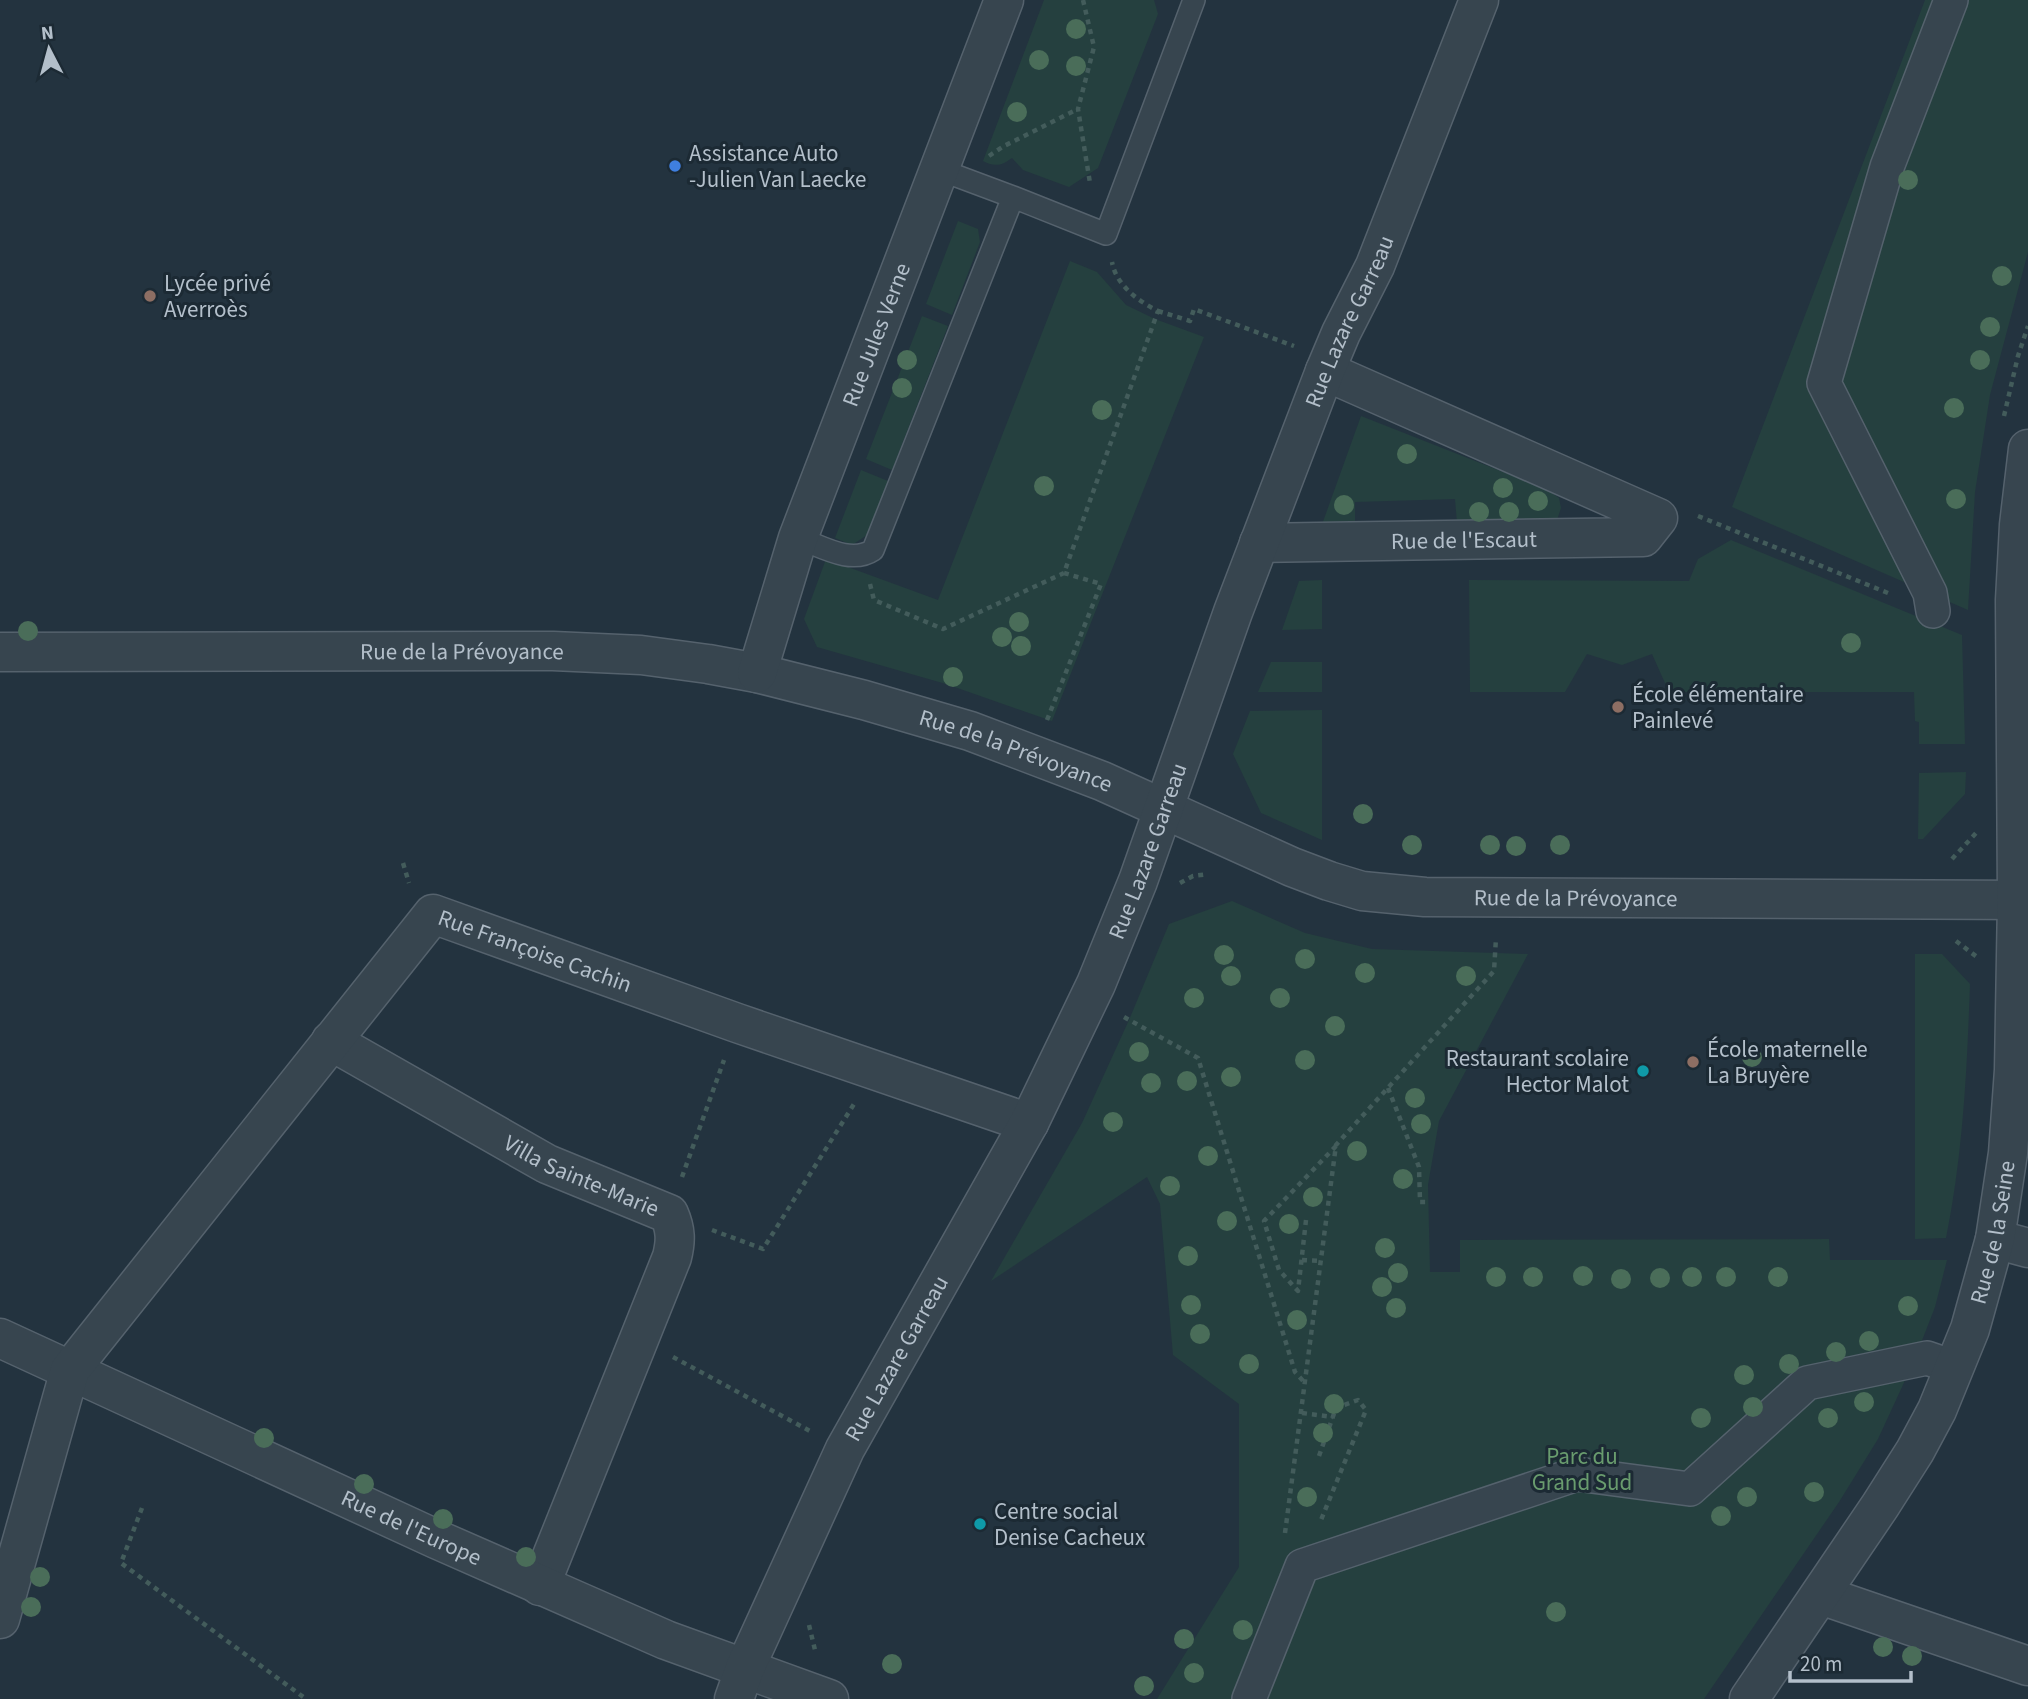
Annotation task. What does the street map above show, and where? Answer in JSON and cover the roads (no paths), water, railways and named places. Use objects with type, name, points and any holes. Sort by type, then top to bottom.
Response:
[{"type":"street","name":"Rue Jules Verne","points":[[757,673],[798,538],[950,174],[1004,0]]},
{"type":"street","name":"Rue Lazare Garreau","points":[[739,1684],[845,1449],[1029,1123],[1065,1053],[1118,932],[1259,543],[1327,365],[1375,266],[1479,0]]},
{"type":"street","points":[[1933,611],[1930,593],[1824,383],[1887,167],[1951,0]]},
{"type":"street","name":"Rue de l'Escaut","points":[[1259,543],[1643,537],[1658,517],[1327,365]]},
{"type":"street","name":"Rue de la Seine","points":[[1749,1699],[1915,1451],[1937,1410],[1970,1329],[2012,1243],[2016,959],[2022,900],[2016,565],[2028,449]]},
{"type":"street","name":"Rue de la Prévoyance","points":[[0,652],[593,652],[676,659],[757,673],[924,717],[1034,754],[1316,877],[1362,891],[1393,896],[2022,900]]},
{"type":"street","name":"Rue Françoise Cachin","points":[[70,1370],[433,915],[1029,1123]]},
{"type":"street","name":"Villa Sainte-Marie","points":[[331,1041],[547,1164],[669,1214],[674,1226],[676,1241],[672,1257],[540,1586]]},
{"type":"street","name":"Rue de l'Europe","points":[[0,1338],[540,1586],[666,1640],[739,1684],[821,1696]]},
{"type":"street","points":[[1249,1699],[1301,1566],[1577,1474],[1690,1489],[1807,1383],[1927,1358],[1956,1368]]},
{"type":"street","points":[[0,1619],[70,1370]]},
{"type":"street","points":[[1821,1595],[2028,1666]]},
{"type":"lane","points":[[950,174],[1106,234],[1194,0]]},
{"type":"lane","points":[[798,538],[852,557],[866,555],[873,550],[1013,197]]},
{"type":"place","name":"Assistance Auto -Julien Van Laecke","points":[[675,166]]},
{"type":"place","name":"Lycée privé Averroès","points":[[150,296]]},
{"type":"place","name":"École élémentaire Painlevé","points":[[1618,707]]},
{"type":"place","name":"École maternelle La Bruyère","points":[[1693,1062]]},
{"type":"place","name":"Restaurant scolaire Hector Malot","points":[[1643,1071]]},
{"type":"place","name":"Centre social Denise Cacheux","points":[[980,1524]]},
{"type":"park label","name":"Parc du Grand Sud","points":[[1582,1469]]}]
